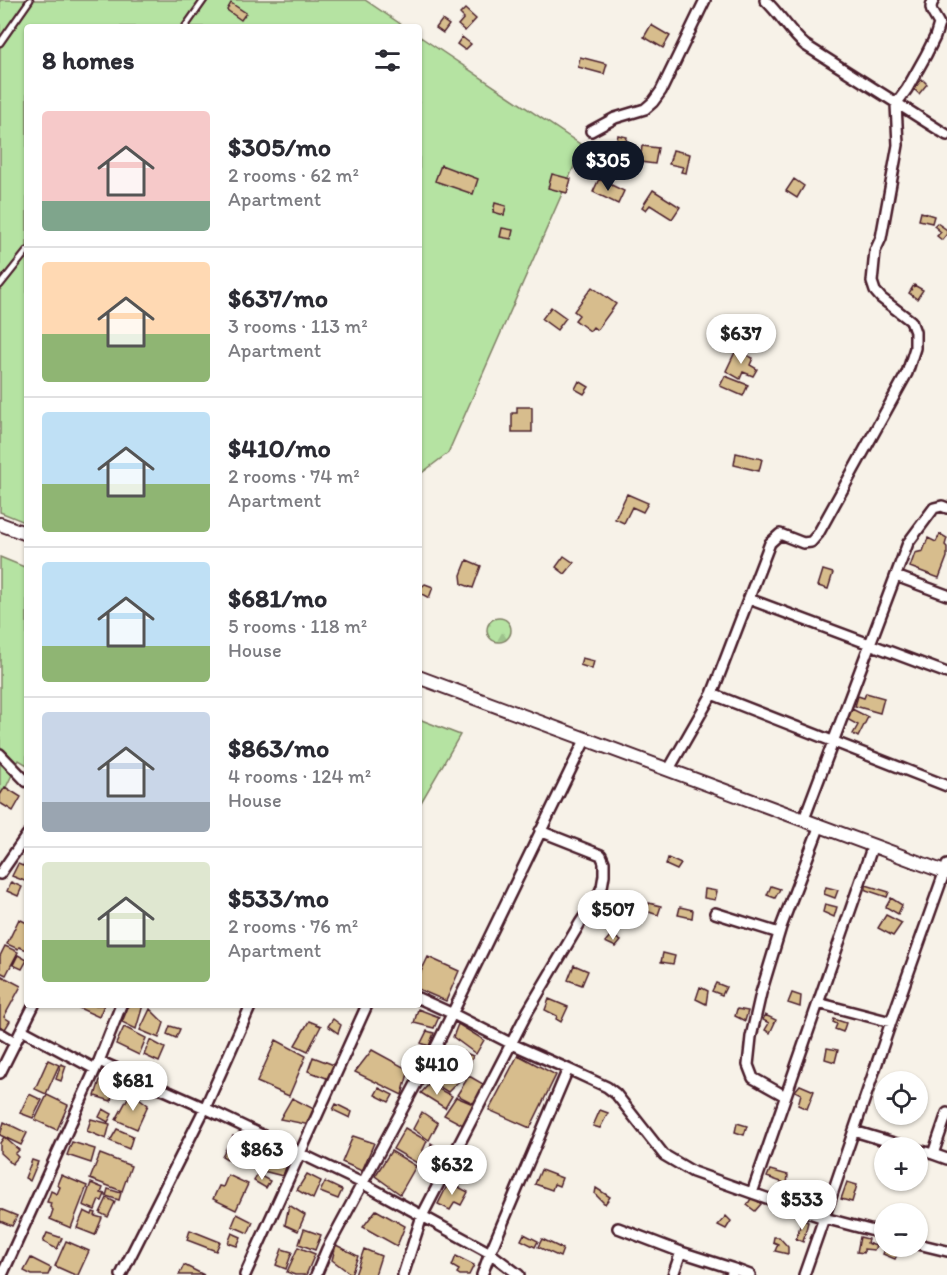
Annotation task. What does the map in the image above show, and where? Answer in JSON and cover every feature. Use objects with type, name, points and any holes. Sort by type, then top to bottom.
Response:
[{"type":"street","points":[[591,130],[615,118],[645,109],[653,102],[662,91],[705,0]]},
{"type":"street","points":[[765,0],[805,45],[947,135]]},
{"type":"street","points":[[669,769],[712,694],[770,543],[780,534],[803,543],[811,542],[818,534],[907,373],[912,359],[915,332],[911,321],[881,298],[872,282],[875,251],[881,238],[898,145],[896,104],[907,89],[934,38],[939,24],[930,8],[934,0]]},
{"type":"street","points":[[804,819],[908,543],[934,508],[942,506],[947,508]]},
{"type":"street","points":[[0,524],[24,533]]},
{"type":"street","points":[[896,576],[947,595]]},
{"type":"street","points":[[749,599],[947,674]]},
{"type":"street","points":[[422,678],[946,870],[804,1275]]},
{"type":"street","points":[[712,694],[947,786]]},
{"type":"street","points":[[316,1275],[327,1249],[437,1045],[586,738]]},
{"type":"street","points":[[0,754],[24,780]]},
{"type":"street","points":[[785,1096],[753,1078],[748,1065],[751,1036],[779,933],[820,825]]},
{"type":"street","points":[[403,1275],[422,1216],[528,1011],[579,922],[602,887],[604,862],[602,855],[540,831]]},
{"type":"street","points":[[0,874],[24,839]]},
{"type":"street","points":[[752,1193],[873,845]]},
{"type":"street","points":[[715,913],[779,933]]},
{"type":"street","points":[[422,1000],[607,1087],[616,1094],[664,1155],[693,1172],[824,1218],[874,1231]]},
{"type":"street","points":[[818,1003],[891,1022]]},
{"type":"street","points":[[0,1073],[33,1008]]},
{"type":"street","points":[[2,1275],[97,1065],[120,1008]]},
{"type":"street","points":[[121,1275],[205,1108],[250,1008]]},
{"type":"street","points":[[245,1275],[366,1008]]},
{"type":"street","points":[[22,1030],[97,1065],[205,1108],[362,1183],[490,1253],[519,1275]]},
{"type":"street","points":[[0,1033],[15,1042]]},
{"type":"street","points":[[482,1275],[568,1069]]},
{"type":"street","points":[[933,1154],[947,1113]]},
{"type":"street","points":[[854,1131],[874,1137]]},
{"type":"street","points":[[928,1153],[947,1159]]},
{"type":"street","points":[[618,1227],[732,1272],[750,1275]]},
{"type":"street","points":[[928,1246],[947,1251]]},
{"type":"street","points":[[673,1275],[681,1252]]},
{"type":"lane","points":[[0,43],[30,0]]},
{"type":"lane","points":[[187,24],[204,0]]},
{"type":"lane","points":[[0,285],[24,255]]},
{"type":"green space","points":[[0,0],[365,0],[401,24],[24,24],[24,522],[0,512]]},
{"type":"green space","points":[[422,38],[583,146],[448,453],[422,473]]},
{"type":"green space","points":[[0,557],[24,567],[24,763],[19,760],[0,800]]},
{"type":"green space","points":[[499,618],[504,619],[510,625],[510,635],[504,641],[499,642],[494,641],[488,635],[487,630],[488,625],[494,619]]},
{"type":"green space","points":[[422,720],[460,735],[422,801]]},
{"type":"building","points":[[231,3],[246,13],[241,20],[227,10]]},
{"type":"building","points":[[465,9],[476,19],[465,31],[458,25],[464,18],[460,14]]},
{"type":"building","points":[[442,20],[449,25],[443,33],[436,28]]},
{"type":"building","points":[[651,25],[670,36],[663,48],[644,37]]},
{"type":"building","points":[[462,37],[471,44],[465,50],[457,44]]},
{"type":"building","points":[[580,57],[607,64],[604,74],[578,67]]},
{"type":"building","points":[[922,79],[927,84],[919,94],[914,89]]},
{"type":"building","points":[[618,135],[627,137],[625,147],[616,146]]},
{"type":"building","points":[[642,146],[658,148],[655,164],[640,162]]},
{"type":"building","points":[[673,150],[690,154],[686,173],[681,172],[683,167],[669,164]]},
{"type":"building","points":[[441,165],[478,179],[473,194],[435,181]]},
{"type":"building","points":[[552,174],[571,179],[567,193],[548,188]]},
{"type":"building","points":[[599,179],[624,191],[618,204],[593,192]]},
{"type":"building","points":[[794,179],[804,186],[797,198],[786,191]]},
{"type":"building","points":[[653,190],[680,207],[672,219],[650,205],[646,210],[642,207]]},
{"type":"building","points":[[495,203],[506,206],[504,215],[493,212]]},
{"type":"building","points":[[921,212],[934,216],[932,223],[919,220]]},
{"type":"building","points":[[937,223],[947,230],[942,240],[937,236],[941,232],[934,226]]},
{"type":"building","points":[[502,228],[513,230],[511,239],[500,237]]},
{"type":"building","points":[[914,285],[923,290],[917,299],[909,293]]},
{"type":"building","points":[[592,287],[616,304],[597,330],[593,327],[590,331],[575,320],[579,315],[574,311]]},
{"type":"building","points":[[551,307],[566,318],[557,330],[542,319]]},
{"type":"building","points":[[736,350],[753,358],[750,365],[757,369],[753,376],[743,372],[740,379],[726,371]]},
{"type":"building","points":[[725,376],[748,385],[743,396],[720,386]]},
{"type":"building","points":[[579,381],[589,387],[584,394],[575,389]]},
{"type":"building","points":[[517,407],[532,407],[532,432],[512,432],[512,413],[517,413]]},
{"type":"building","points":[[736,453],[762,459],[759,471],[734,465]]},
{"type":"building","points":[[627,494],[648,503],[643,512],[632,507],[624,523],[615,519]]},
{"type":"building","points":[[940,534],[947,538],[945,545],[947,557],[939,578],[910,567],[915,553],[923,551],[928,538],[936,542]]},
{"type":"building","points":[[564,556],[574,563],[565,574],[556,567]]},
{"type":"building","points":[[467,560],[481,566],[473,588],[462,584],[461,575]]},
{"type":"building","points":[[823,570],[833,573],[828,589],[818,586]]},
{"type":"building","points":[[425,584],[433,587],[429,598],[422,594],[422,587]]},
{"type":"building","points":[[582,658],[594,661],[592,669],[580,665]]},
{"type":"building","points":[[866,693],[884,698],[880,713],[855,706],[858,696],[864,698]]},
{"type":"building","points":[[852,709],[868,717],[858,737],[853,734],[858,725],[847,719]]},
{"type":"building","points":[[5,787],[21,797],[13,811],[0,803],[0,795]]},
{"type":"building","points":[[668,858],[681,864],[677,870],[666,865]]},
{"type":"building","points":[[18,864],[23,866],[24,864],[24,881],[12,876]]},
{"type":"building","points":[[11,882],[22,887],[18,896],[7,891]]},
{"type":"building","points":[[866,885],[889,892],[887,897],[866,890]]},
{"type":"building","points":[[771,886],[780,889],[775,898],[767,895]]},
{"type":"building","points":[[826,887],[838,890],[835,898],[824,894]]},
{"type":"building","points":[[705,889],[717,891],[715,900],[704,898]]},
{"type":"building","points":[[891,898],[902,905],[898,914],[886,907]]},
{"type":"building","points":[[649,903],[661,906],[658,915],[646,911]]},
{"type":"building","points":[[825,904],[837,907],[834,917],[823,912]]},
{"type":"building","points":[[680,907],[693,910],[692,918],[678,915]]},
{"type":"building","points":[[886,915],[902,923],[893,936],[878,928]]},
{"type":"building","points":[[19,919],[24,922],[24,949],[7,944]]},
{"type":"building","points":[[611,935],[621,941],[616,947],[605,942]]},
{"type":"building","points":[[5,946],[18,952],[6,975],[0,972],[0,956]]},
{"type":"building","points":[[663,953],[675,956],[673,964],[661,962]]},
{"type":"building","points":[[18,955],[24,958],[22,969],[13,965]]},
{"type":"building","points":[[428,957],[459,971],[446,1001],[422,991],[422,970]]},
{"type":"building","points":[[574,965],[588,971],[582,985],[568,980]]},
{"type":"building","points":[[0,975],[21,986],[4,1017],[10,1021],[4,1031],[0,1029]]},
{"type":"building","points":[[716,983],[726,987],[722,995],[712,991]]},
{"type":"building","points":[[700,987],[708,991],[706,1004],[696,999]]},
{"type":"building","points":[[792,993],[801,996],[800,1007],[788,1003]]},
{"type":"building","points":[[549,999],[568,1007],[561,1022],[556,1019],[557,1016],[545,1010]]},
{"type":"building","points":[[79,1008],[103,1008],[99,1017]]},
{"type":"building","points":[[128,1008],[142,1008],[136,1029],[122,1022]]},
{"type":"building","points":[[150,1009],[164,1023],[159,1038],[140,1030]]},
{"type":"building","points":[[418,1009],[439,1017],[434,1028],[414,1023]]},
{"type":"building","points":[[737,1009],[748,1011],[745,1021],[735,1016]]},
{"type":"building","points":[[765,1015],[776,1020],[770,1033],[765,1030],[769,1023],[763,1020]]},
{"type":"building","points":[[333,1019],[341,1025],[338,1033],[328,1026]]},
{"type":"building","points":[[834,1019],[846,1023],[843,1032],[835,1029],[837,1024],[833,1022]]},
{"type":"building","points":[[309,1021],[321,1026],[308,1051],[295,1045]]},
{"type":"building","points":[[458,1024],[484,1040],[476,1054],[453,1037]]},
{"type":"building","points":[[170,1026],[180,1029],[176,1038],[167,1034]]},
{"type":"building","points":[[124,1027],[146,1038],[139,1055],[116,1044]]},
{"type":"building","points":[[427,1031],[434,1033],[429,1046],[421,1043]]},
{"type":"building","points":[[150,1040],[165,1048],[159,1062],[144,1055]]},
{"type":"building","points":[[276,1040],[306,1056],[289,1096],[257,1082]]},
{"type":"building","points":[[827,1048],[838,1050],[835,1062],[825,1059]]},
{"type":"building","points":[[372,1050],[409,1070],[402,1095],[355,1072]]},
{"type":"building","points":[[463,1052],[473,1056],[469,1066],[459,1063]]},
{"type":"building","points":[[445,1054],[466,1074],[448,1092],[430,1081]]},
{"type":"building","points":[[518,1055],[556,1075],[530,1128],[489,1110]]},
{"type":"building","points":[[313,1057],[334,1065],[329,1079],[308,1071]]},
{"type":"building","points":[[48,1060],[59,1065],[46,1094],[35,1089]]},
{"type":"building","points":[[61,1064],[66,1066],[61,1081],[56,1079]]},
{"type":"building","points":[[469,1076],[483,1084],[475,1104],[457,1095]]},
{"type":"building","points":[[100,1080],[114,1086],[111,1101],[95,1096]]},
{"type":"building","points":[[429,1084],[452,1096],[445,1108],[421,1093]]},
{"type":"building","points":[[800,1085],[814,1091],[807,1109],[798,1105],[801,1094],[795,1091]]},
{"type":"building","points":[[379,1088],[393,1095],[389,1102],[375,1095]]},
{"type":"building","points":[[131,1092],[148,1105],[137,1129],[116,1120]]},
{"type":"building","points":[[29,1094],[42,1100],[33,1118],[20,1113]]},
{"type":"building","points":[[47,1095],[68,1105],[57,1130],[35,1120]]},
{"type":"building","points":[[456,1097],[473,1104],[463,1125],[444,1115]]},
{"type":"building","points":[[292,1098],[316,1110],[310,1125],[280,1119]]},
{"type":"building","points":[[336,1104],[352,1112],[350,1118],[333,1110]]},
{"type":"building","points":[[103,1109],[112,1114],[108,1122],[99,1117]]},
{"type":"building","points":[[600,1110],[608,1113],[600,1128],[593,1126]]},
{"type":"building","points":[[422,1112],[438,1123],[429,1140],[413,1129]]},
{"type":"building","points":[[91,1119],[110,1124],[106,1139],[87,1131]]},
{"type":"building","points":[[4,1122],[27,1133],[21,1145],[0,1135]]},
{"type":"building","points":[[737,1123],[747,1126],[744,1135],[735,1132]]},
{"type":"building","points":[[405,1128],[427,1141],[417,1163],[393,1149]]},
{"type":"building","points":[[117,1129],[133,1136],[129,1149],[110,1141]]},
{"type":"building","points":[[233,1136],[247,1142],[235,1164],[222,1156]]},
{"type":"building","points":[[353,1136],[374,1143],[362,1171],[342,1162]]},
{"type":"building","points":[[4,1137],[19,1150],[15,1154],[18,1157],[12,1164],[0,1153],[0,1143]]},
{"type":"building","points":[[72,1142],[95,1149],[91,1163],[67,1155]]},
{"type":"building","points":[[431,1143],[449,1155],[440,1171],[429,1163]]},
{"type":"building","points":[[391,1151],[416,1166],[400,1194],[375,1176]]},
{"type":"building","points":[[268,1153],[287,1164],[283,1176],[259,1170]]},
{"type":"building","points":[[100,1154],[131,1166],[122,1191],[90,1179]]},
{"type":"building","points":[[32,1160],[38,1162],[30,1181],[25,1178]]},
{"type":"building","points":[[541,1170],[562,1178],[559,1186],[554,1184],[552,1190],[535,1184]]},
{"type":"building","points":[[770,1170],[788,1175],[787,1184],[767,1177]]},
{"type":"building","points":[[257,1174],[270,1181],[266,1188],[254,1181]]},
{"type":"building","points":[[307,1174],[321,1181],[313,1199],[297,1190]]},
{"type":"building","points":[[61,1175],[87,1186],[71,1228],[50,1219],[53,1210],[50,1207],[51,1203],[47,1202],[51,1191],[57,1194],[60,1187],[57,1185]]},
{"type":"building","points":[[228,1175],[248,1184],[236,1210],[213,1199],[219,1186],[223,1187]]},
{"type":"building","points":[[325,1182],[342,1190],[338,1199],[320,1192]]},
{"type":"building","points":[[449,1182],[468,1192],[461,1205],[455,1202],[450,1210],[438,1204]]},
{"type":"building","points":[[847,1182],[857,1185],[852,1202],[841,1199]]},
{"type":"building","points":[[91,1183],[103,1188],[101,1193],[105,1194],[102,1201],[99,1200],[95,1210],[83,1205]]},
{"type":"building","points":[[596,1188],[610,1197],[605,1204],[595,1194]]},
{"type":"building","points":[[108,1189],[121,1193],[119,1200],[106,1196]]},
{"type":"building","points":[[752,1197],[761,1204],[755,1211],[747,1205]]},
{"type":"building","points":[[107,1198],[115,1202],[108,1217],[100,1213]]},
{"type":"building","points":[[289,1205],[305,1215],[298,1231],[285,1225]]},
{"type":"building","points":[[0,1209],[17,1216],[12,1226],[0,1221]]},
{"type":"building","points":[[376,1210],[405,1226],[397,1246],[363,1227]]},
{"type":"building","points":[[84,1211],[92,1215],[93,1212],[96,1213],[95,1216],[102,1218],[95,1235],[77,1228]]},
{"type":"building","points":[[237,1214],[253,1222],[248,1233],[232,1226]]},
{"type":"building","points":[[726,1216],[731,1221],[726,1229],[718,1225]]},
{"type":"building","points":[[802,1220],[808,1222],[803,1242],[796,1239]]},
{"type":"building","points":[[304,1229],[321,1235],[315,1250],[299,1244]]},
{"type":"building","points":[[190,1230],[220,1242],[216,1251],[187,1240]]},
{"type":"building","points":[[47,1233],[62,1238],[57,1249],[43,1242]]},
{"type":"building","points":[[232,1233],[241,1237],[237,1246],[228,1243]]},
{"type":"building","points":[[524,1234],[538,1241],[535,1247],[521,1240]]},
{"type":"building","points":[[774,1237],[779,1237],[788,1247],[788,1254],[775,1251],[778,1244],[773,1242]]},
{"type":"building","points":[[860,1237],[868,1239],[867,1243],[874,1245],[874,1250],[864,1249],[864,1253],[857,1252]]},
{"type":"building","points":[[542,1239],[563,1249],[560,1257],[538,1247]]},
{"type":"building","points":[[66,1241],[89,1251],[78,1275],[55,1266]]},
{"type":"building","points":[[336,1245],[358,1256],[351,1274],[332,1260]]},
{"type":"building","points":[[298,1247],[315,1254],[306,1275],[287,1272]]},
{"type":"building","points":[[282,1249],[292,1252],[286,1269],[276,1265]]},
{"type":"building","points":[[364,1249],[381,1256],[375,1275],[355,1275]]},
{"type":"building","points":[[456,1256],[474,1265],[469,1275],[460,1275],[457,1273],[459,1270],[452,1266]]},
{"type":"building","points":[[31,1258],[51,1268],[48,1275],[32,1275],[24,1271]]},
{"type":"building","points":[[184,1265],[204,1275],[179,1275]]}]
